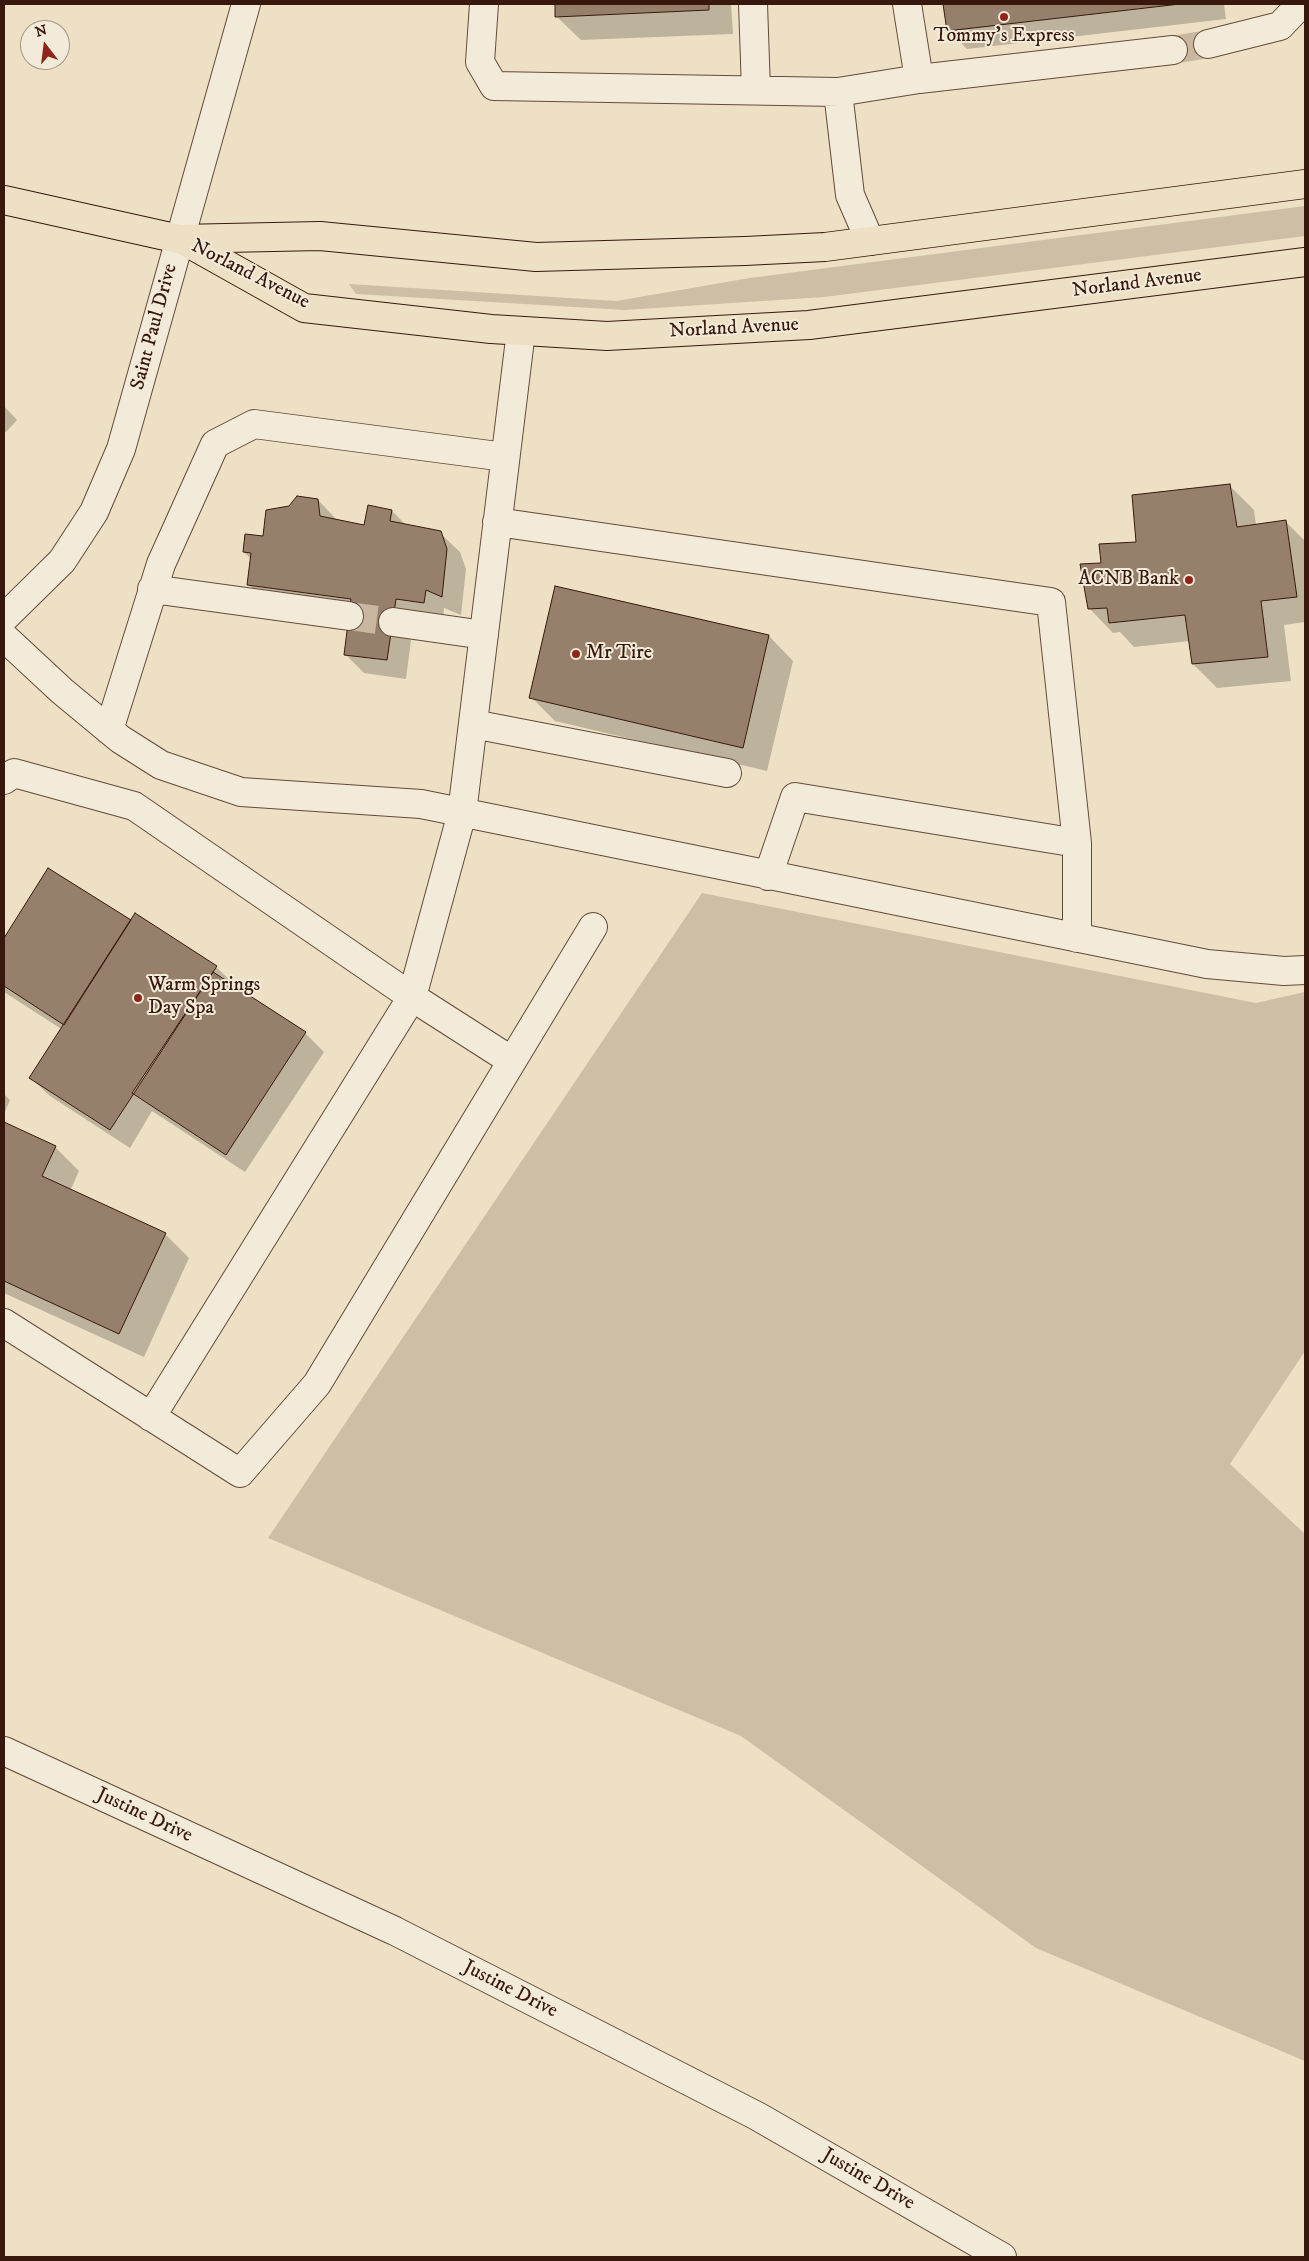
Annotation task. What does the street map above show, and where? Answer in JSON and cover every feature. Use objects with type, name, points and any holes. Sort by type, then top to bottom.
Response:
[{"type":"main road","name":"Norland Avenue","points":[[4,200],[179,239],[320,236],[536,256],[745,251],[825,247],[1305,184]]},
{"type":"main road","name":"Norland Avenue","points":[[179,239],[304,308],[491,330],[607,336],[809,325],[1305,262]]},
{"type":"street","name":"Saint Paul Drive","points":[[4,618],[62,561],[94,512],[121,449],[246,4]]},
{"type":"street","points":[[484,4],[480,62],[494,86],[838,92],[919,79],[1173,50]]},
{"type":"street","points":[[753,4],[756,90]]},
{"type":"street","points":[[907,4],[919,79]]},
{"type":"street","points":[[1208,44],[1280,26],[1301,4]]},
{"type":"street","points":[[838,92],[850,195],[870,241]]},
{"type":"street","points":[[151,1417],[412,998],[462,813],[520,331]]},
{"type":"street","points":[[108,730],[160,564],[215,444],[254,424],[505,456]]},
{"type":"street","points":[[498,522],[1051,602],[1077,843],[1077,938]]},
{"type":"street","points":[[152,589],[349,616]]},
{"type":"street","points":[[392,622],[484,635]]},
{"type":"street","points":[[4,637],[62,691],[108,730],[161,765],[241,792],[421,804],[1207,964],[1284,971],[1305,970]]},
{"type":"street","points":[[473,724],[727,773]]},
{"type":"street","points":[[4,780],[14,773],[134,806],[412,998],[512,1061]]},
{"type":"street","points":[[768,876],[795,797],[1077,843]]},
{"type":"street","points":[[4,1323],[240,1473],[317,1384],[593,927]]},
{"type":"street","name":"Justine Drive","points":[[4,1751],[404,1936],[757,2116],[1002,2257]]},
{"type":"shaded area","points":[[1305,206],[1305,236],[824,297],[625,310],[356,294],[349,284],[616,301],[750,278]]},
{"type":"shaded area","points":[[702,893],[1256,1003],[1305,992],[1305,1351],[1230,1464],[1305,1534],[1305,2061],[1036,1948],[741,1736],[268,1538]]},
{"type":"building","points":[[555,4],[709,4],[709,10],[555,17]]},
{"type":"building","name":"Tommy's Express","points":[[943,4],[1180,4],[947,31]]},
{"type":"building","name":"ACNB Bank","points":[[1230,484],[1237,527],[1286,520],[1297,597],[1261,601],[1268,657],[1192,664],[1185,615],[1109,623],[1107,608],[1088,609],[1080,564],[1101,563],[1099,544],[1136,542],[1132,495]]},
{"type":"building","points":[[297,496],[318,499],[320,516],[364,525],[368,505],[392,510],[390,521],[441,531],[447,549],[442,597],[426,590],[424,603],[396,599],[387,660],[344,655],[351,599],[247,585],[251,553],[243,552],[245,534],[263,536],[266,510],[289,506]]},
{"type":"building","points":[[555,586],[769,635],[743,748],[529,698]]},
{"type":"building","points":[[48,868],[131,920],[64,1025],[4,986],[4,938]]},
{"type":"building","name":"Warm Springs Day Spa","points":[[135,913],[217,966],[110,1130],[29,1078]]},
{"type":"building","points":[[213,972],[306,1032],[226,1155],[132,1093]]},
{"type":"building","points":[[4,1122],[56,1146],[42,1176],[166,1233],[119,1334],[4,1281]]},
{"type":"tunnel","points":[[1173,50],[1208,44]]},
{"type":"tunnel","points":[[349,616],[393,622]]},
{"type":"place","name":"Tommy's Express","points":[[1004,17]]},
{"type":"place","name":"ACNB Bank","points":[[1189,580]]},
{"type":"place","name":"Mr Tire","points":[[576,654]]},
{"type":"place","name":"Warm Springs Day Spa","points":[[138,998]]}]
